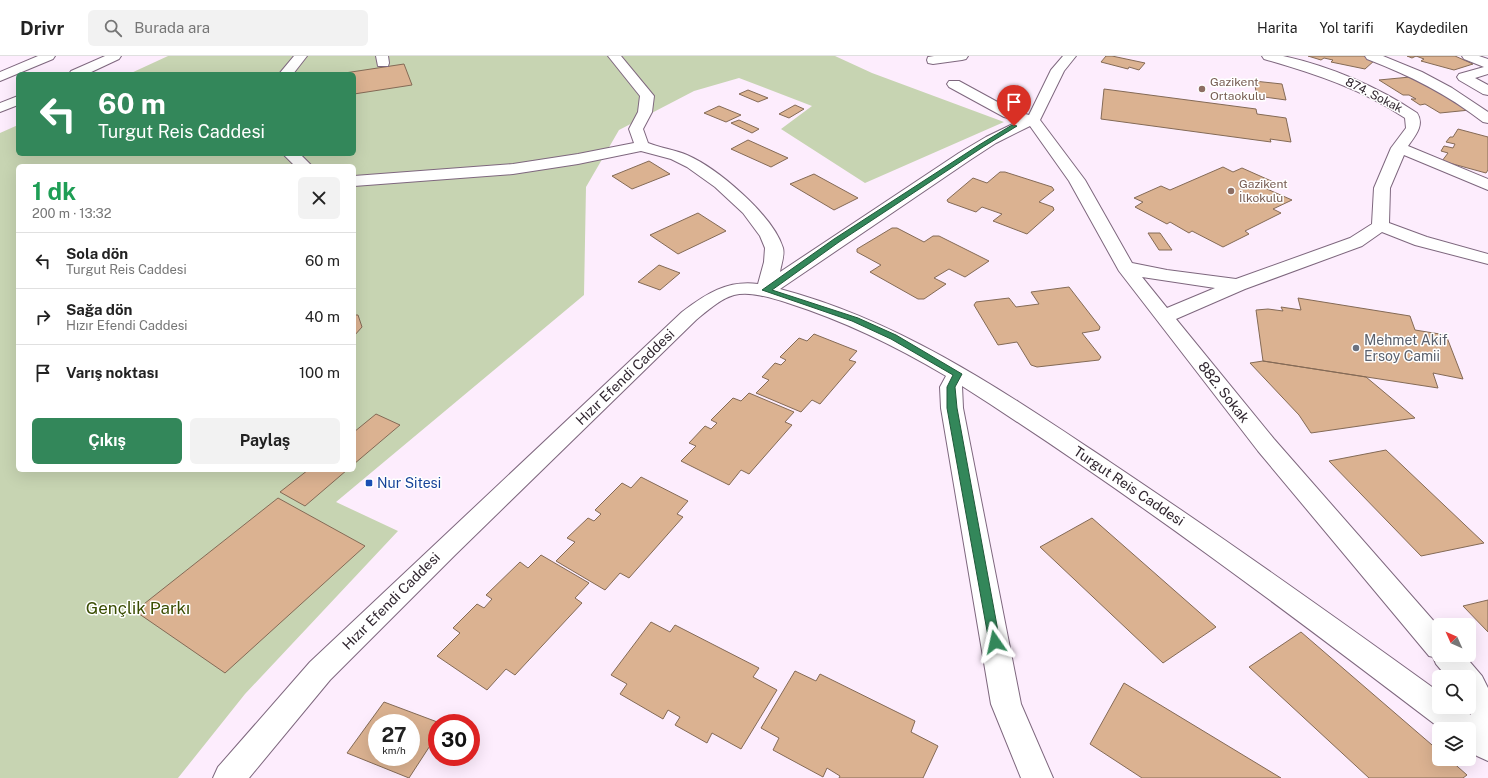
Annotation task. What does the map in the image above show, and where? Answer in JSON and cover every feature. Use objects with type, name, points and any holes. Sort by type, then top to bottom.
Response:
[{"type":"main road","points":[[0,66],[24,56]]},
{"type":"main road","points":[[0,77],[49,56]]},
{"type":"main road","points":[[80,72],[115,56]]},
{"type":"main road","points":[[97,64],[120,56]]},
{"type":"main road","points":[[288,72],[300,56]]},
{"type":"main road","points":[[614,56],[647,96],[645,112],[636,129],[642,146]]},
{"type":"main road","points":[[933,60],[962,56]]},
{"type":"main road","points":[[766,290],[836,240],[981,146],[1014,126],[1032,120],[1055,76],[1070,56]]},
{"type":"main road","name":"874. Sokak","points":[[1268,56],[1345,80],[1397,105],[1412,116],[1413,128],[1399,148],[1382,188],[1380,226]]},
{"type":"main road","points":[[1371,56],[1404,69],[1444,89],[1473,107],[1488,119]]},
{"type":"main road","points":[[1468,56],[1488,64]]},
{"type":"main road","points":[[1488,70],[1464,77],[1488,91]]},
{"type":"main road","points":[[954,84],[1009,114],[1032,120]]},
{"type":"main road","points":[[0,108],[16,101]]},
{"type":"main road","name":"882. Sokak","points":[[1032,120],[1077,180],[1125,267],[1164,318],[1266,445],[1432,639]]},
{"type":"main road","points":[[356,181],[513,169],[578,159],[642,146],[681,158],[706,172],[730,192],[765,229],[775,249],[766,290]]},
{"type":"main road","points":[[1399,148],[1430,163],[1488,186]]},
{"type":"main road","points":[[293,156],[302,164]]},
{"type":"main road","points":[[1164,318],[1238,285],[1356,242],[1380,226],[1421,241],[1488,259]]},
{"type":"main road","points":[[1125,267],[1177,279],[1238,285]]},
{"type":"main road","name":"Hızır Efendi Caddesi","points":[[229,778],[320,671],[688,316],[713,298],[734,289],[766,290]]},
{"type":"main road","name":"Turgut Reis Caddesi","points":[[766,290],[855,320],[894,337],[958,374],[1035,422],[1212,543],[1480,734]]},
{"type":"main road","points":[[958,374],[951,387],[952,408],[1006,704],[1037,778]]},
{"type":"main road","points":[[1452,662],[1459,670]]},
{"type":"main road","points":[[1476,710],[1480,734]]},
{"type":"green space","name":"Gençlik Parkı","points":[[168,56],[835,56],[872,73],[1004,122],[865,183],[781,129],[812,106],[739,78],[694,91],[619,130],[586,187],[584,295],[336,502],[398,531],[245,694],[178,778],[0,778],[0,133],[16,126],[16,156],[356,156],[356,72],[133,72]]},
{"type":"building","points":[[1106,56],[1145,63],[1139,70],[1129,67],[1128,69],[1101,62]]},
{"type":"building","points":[[1308,56],[1365,56],[1375,60],[1365,69],[1331,62],[1333,60],[1324,58],[1321,60]]},
{"type":"building","points":[[1416,56],[1455,56],[1473,64],[1454,70],[1421,61],[1424,59]]},
{"type":"building","points":[[404,64],[412,85],[356,94],[356,72],[351,72]]},
{"type":"building","points":[[1410,77],[1465,104],[1470,110],[1440,113],[1425,104],[1420,105],[1411,99],[1416,99],[1409,95],[1403,95],[1379,80]]},
{"type":"building","points":[[1254,81],[1282,84],[1286,100],[1257,96]]},
{"type":"building","points":[[1104,89],[1256,109],[1257,114],[1286,118],[1291,142],[1270,139],[1271,142],[1101,119]]},
{"type":"building","points":[[748,90],[768,98],[758,102],[739,94]]},
{"type":"building","points":[[795,105],[804,109],[789,118],[779,114]]},
{"type":"building","points":[[719,106],[741,115],[726,122],[704,113]]},
{"type":"building","points":[[739,120],[759,129],[752,133],[731,123]]},
{"type":"building","points":[[1458,129],[1488,137],[1488,170],[1486,173],[1442,161],[1448,153],[1441,151],[1444,146],[1453,148],[1455,144],[1446,142],[1450,137],[1453,137]]},
{"type":"building","points":[[748,140],[788,158],[771,167],[731,149]]},
{"type":"building","points":[[649,161],[670,174],[632,189],[612,176]]},
{"type":"building","points":[[1223,167],[1233,172],[1242,168],[1278,184],[1267,189],[1292,200],[1273,209],[1281,213],[1245,231],[1249,234],[1223,247],[1192,231],[1189,233],[1170,222],[1167,224],[1135,207],[1143,202],[1134,198],[1161,186],[1170,190]]},
{"type":"building","points":[[1000,172],[1005,172],[1052,187],[1054,190],[1039,202],[1053,207],[1054,210],[1027,234],[993,221],[1002,214],[982,207],[976,212],[948,202],[947,200],[973,178],[987,183]]},
{"type":"building","points":[[814,174],[858,198],[834,210],[790,184]]},
{"type":"building","points":[[698,213],[726,231],[678,254],[650,235]]},
{"type":"building","points":[[892,228],[897,228],[924,242],[933,236],[939,236],[989,261],[965,277],[949,269],[934,278],[946,284],[924,299],[918,299],[870,272],[881,265],[857,252],[857,249]]},
{"type":"building","points":[[1148,233],[1160,233],[1172,250],[1159,250]]},
{"type":"building","points":[[659,265],[680,273],[660,290],[638,282]]},
{"type":"building","points":[[1069,287],[1100,327],[1099,330],[1082,333],[1101,357],[1099,360],[1037,367],[1031,365],[1017,342],[998,345],[974,305],[976,302],[1009,298],[1016,307],[1039,304],[1031,292]]},
{"type":"building","name":"Mehmet Akif Ersoy Camii","points":[[1298,298],[1410,316],[1415,330],[1446,335],[1463,379],[1433,373],[1438,388],[1263,361],[1256,310],[1268,309],[1283,311],[1281,307],[1301,310]]},
{"type":"building","points":[[356,315],[358,315],[362,327],[356,334]]},
{"type":"building","points":[[814,334],[857,351],[849,360],[856,362],[820,404],[812,400],[801,412],[756,393],[769,380],[762,377],[775,363],[781,365],[786,360],[780,357],[799,338],[807,341]]},
{"type":"building","points":[[1263,361],[1366,377],[1415,418],[1311,433],[1299,415],[1250,363]]},
{"type":"building","points":[[749,393],[794,412],[785,422],[792,425],[749,474],[741,470],[729,485],[681,461],[696,446],[689,443],[705,426],[711,429],[717,423],[711,420],[733,398],[741,401]]},
{"type":"building","points":[[376,414],[400,425],[356,462],[356,430]]},
{"type":"building","points":[[1386,450],[1484,543],[1421,556],[1329,461]]},
{"type":"building","points":[[305,472],[345,472],[305,506],[280,492]]},
{"type":"building","points":[[641,477],[688,501],[677,514],[683,517],[629,578],[620,573],[605,590],[556,561],[575,542],[567,538],[588,518],[594,521],[601,514],[595,510],[622,483],[631,488]]},
{"type":"building","points":[[278,498],[365,546],[225,673],[135,611]]},
{"type":"building","points":[[1092,518],[1216,627],[1163,663],[1040,547]]},
{"type":"building","points":[[541,555],[589,583],[575,598],[582,603],[515,675],[506,669],[487,690],[437,656],[460,633],[453,628],[477,604],[484,608],[492,599],[486,595],[520,562],[528,568]]},
{"type":"building","points":[[1488,600],[1488,632],[1476,618],[1463,606]]},
{"type":"building","points":[[651,622],[670,632],[675,625],[759,668],[753,677],[777,690],[741,749],[712,733],[707,743],[675,725],[680,717],[668,710],[663,719],[620,694],[627,684],[611,675]]},
{"type":"building","points":[[1301,632],[1432,745],[1432,766],[1457,766],[1467,775],[1463,778],[1369,778],[1249,667]]},
{"type":"building","points":[[795,671],[816,681],[820,674],[915,721],[911,732],[938,746],[923,778],[839,778],[840,776],[827,768],[823,777],[773,750],[779,738],[761,728]]},
{"type":"building","points":[[1124,683],[1281,778],[1142,778],[1090,744]]},
{"type":"building","points":[[384,702],[416,714],[375,714]]},
{"type":"building","points":[[420,716],[428,718],[428,749],[420,761]]},
{"type":"building","points":[[368,724],[368,761],[347,753]]},
{"type":"building","points":[[379,766],[417,766],[409,778]]},
{"type":"place","name":"Gazikent Ortaokulu","points":[[1202,89]]},
{"type":"place","name":"Gazikent İlkokulu","points":[[1231,191]]},
{"type":"place","name":"Mehmet Akif Ersoy Camii","points":[[1356,348]]},
{"type":"place","name":"Nur Sitesi","points":[[369,483]]},
{"type":"route","points":[[995,642],[952,408],[951,387],[958,374],[894,337],[855,320],[766,290],[836,240],[1014,126]]}]
